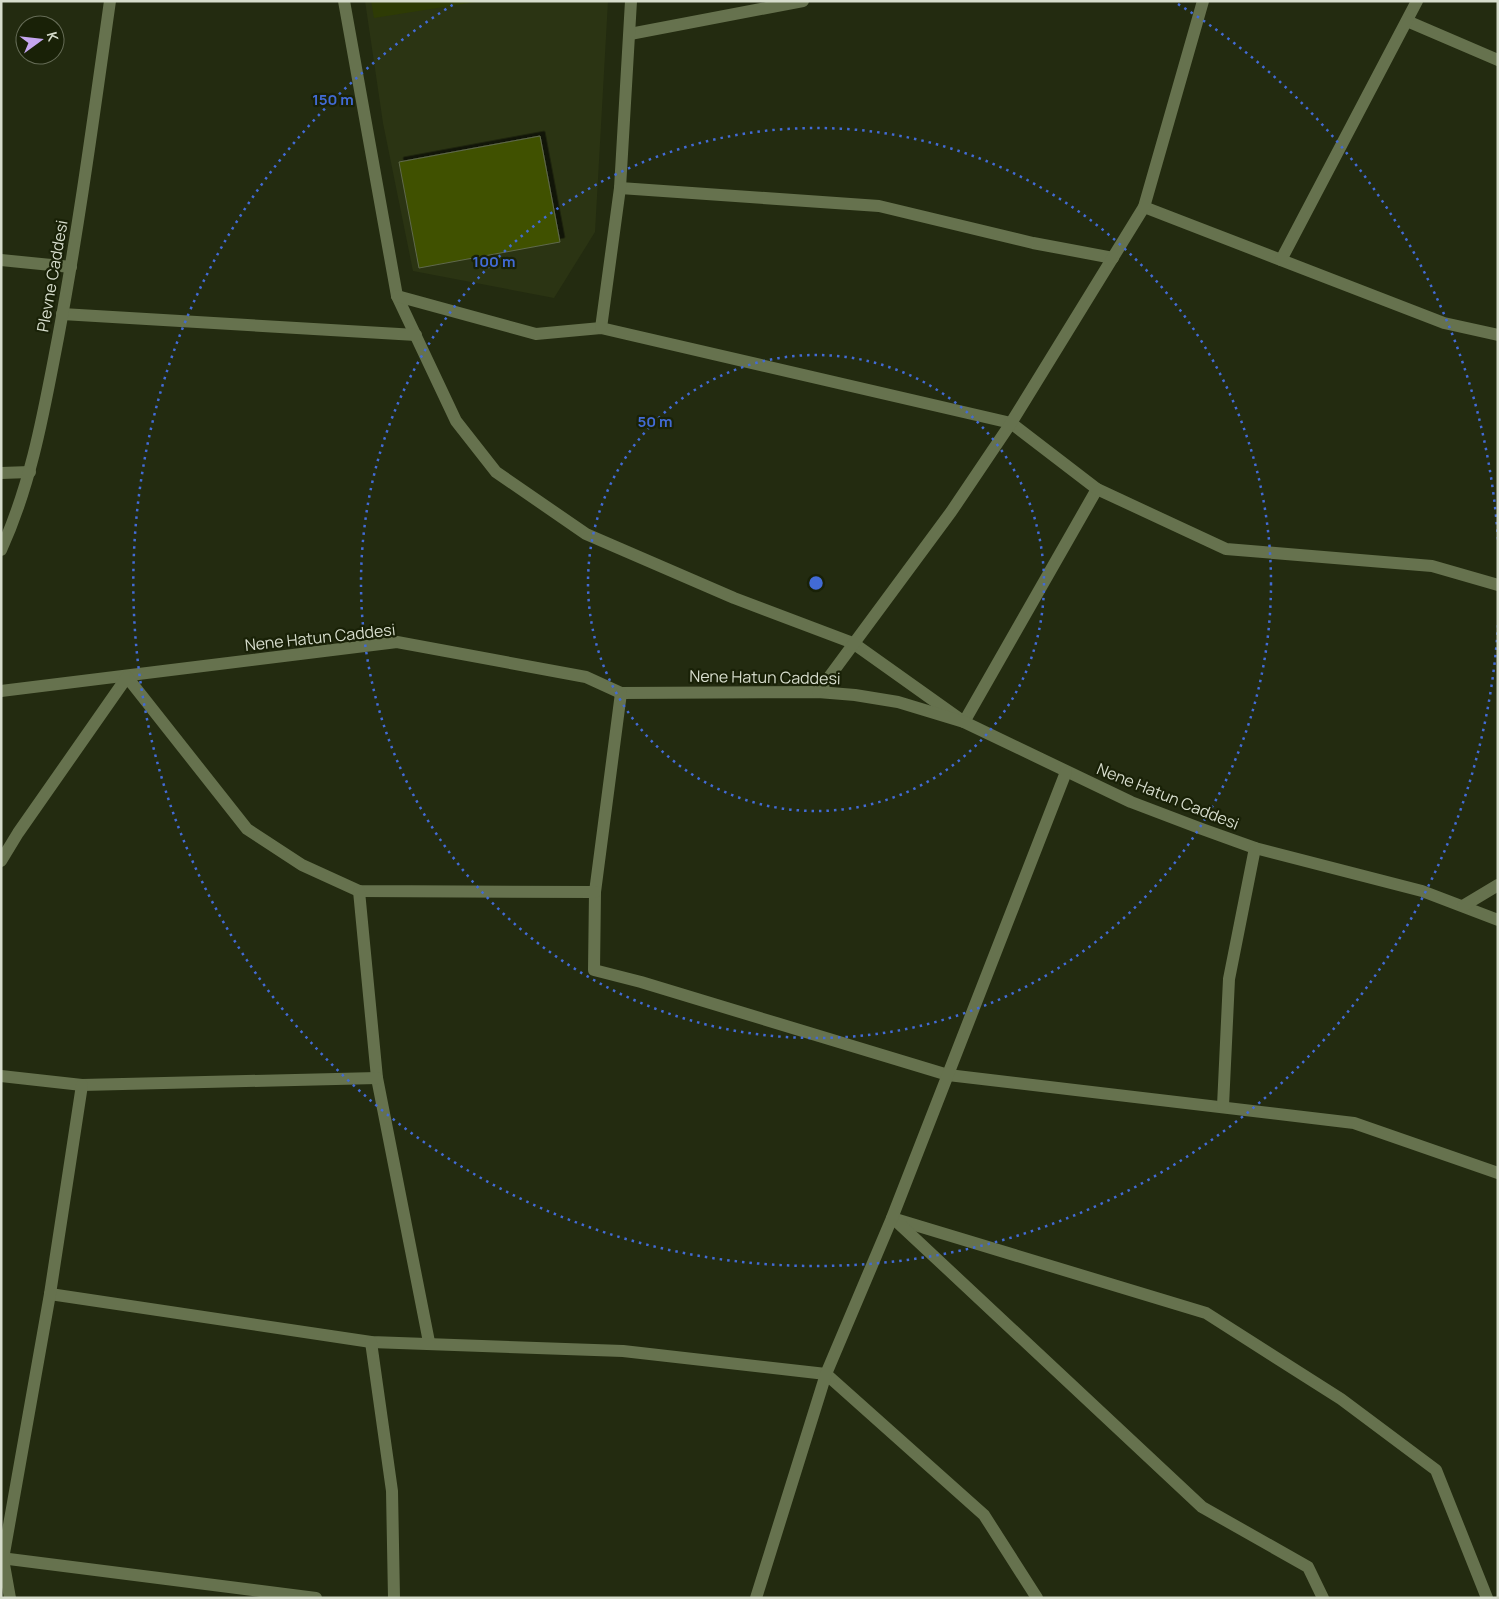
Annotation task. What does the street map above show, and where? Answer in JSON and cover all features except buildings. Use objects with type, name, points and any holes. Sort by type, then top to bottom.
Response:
[{"type":"street","name":"Plevne Caddesi","points":[[1,550],[30,472],[40,431],[70,267],[110,1]]},
{"type":"street","points":[[344,1],[397,296],[456,421],[496,472],[586,534],[734,598],[853,643],[964,722],[1097,489]]},
{"type":"street","points":[[601,328],[620,188],[631,1]]},
{"type":"street","points":[[630,34],[803,1]]},
{"type":"street","points":[[818,692],[951,512],[1011,423],[1144,208],[1203,1]]},
{"type":"street","points":[[1281,260],[1416,1]]},
{"type":"street","points":[[1407,20],[1498,60]]},
{"type":"street","points":[[620,188],[879,206],[1033,244],[1112,258]]},
{"type":"street","points":[[1144,208],[1444,323],[1498,335]]},
{"type":"street","points":[[1,260],[70,267]]},
{"type":"street","points":[[397,296],[536,334],[601,328],[1011,423],[1097,489],[1226,549],[1432,566],[1498,585]]},
{"type":"street","points":[[62,314],[416,335]]},
{"type":"street","points":[[1,473],[30,472]]},
{"type":"street","name":"Nene Hatun Caddesi","points":[[1,692],[397,642],[586,677],[622,693],[818,692],[855,695],[898,702],[964,722],[1131,802],[1255,848],[1422,892],[1498,920]]},
{"type":"street","points":[[1,861],[18,833],[127,677],[247,829],[302,865],[359,892],[595,892]]},
{"type":"street","points":[[622,693],[595,892],[594,970],[642,982],[948,1075],[1224,1106],[1354,1123],[1498,1173]]},
{"type":"street","points":[[756,1598],[826,1374],[892,1218],[1066,772]]},
{"type":"street","points":[[1224,1106],[1229,979],[1255,848]]},
{"type":"street","points":[[1463,906],[1498,885]]},
{"type":"street","points":[[359,892],[377,1078],[429,1342]]},
{"type":"street","points":[[1,1076],[82,1086],[377,1078]]},
{"type":"street","points":[[10,1598],[2,1558],[50,1294],[82,1086]]},
{"type":"street","points":[[892,1218],[1202,1506],[1308,1567],[1323,1598]]},
{"type":"street","points":[[892,1218],[1206,1313],[1333,1394],[1436,1470],[1487,1598]]},
{"type":"street","points":[[50,1294],[371,1342],[429,1342],[623,1351],[826,1374],[984,1515],[1037,1598]]},
{"type":"street","points":[[371,1342],[392,1491],[394,1598]]},
{"type":"street","points":[[2,1558],[316,1598]]},
{"type":"shaded area","points":[[365,1],[608,1],[595,232],[554,298],[413,271],[383,123]]},
{"type":"shaded area","points":[[371,1],[482,1],[374,18]]}]
